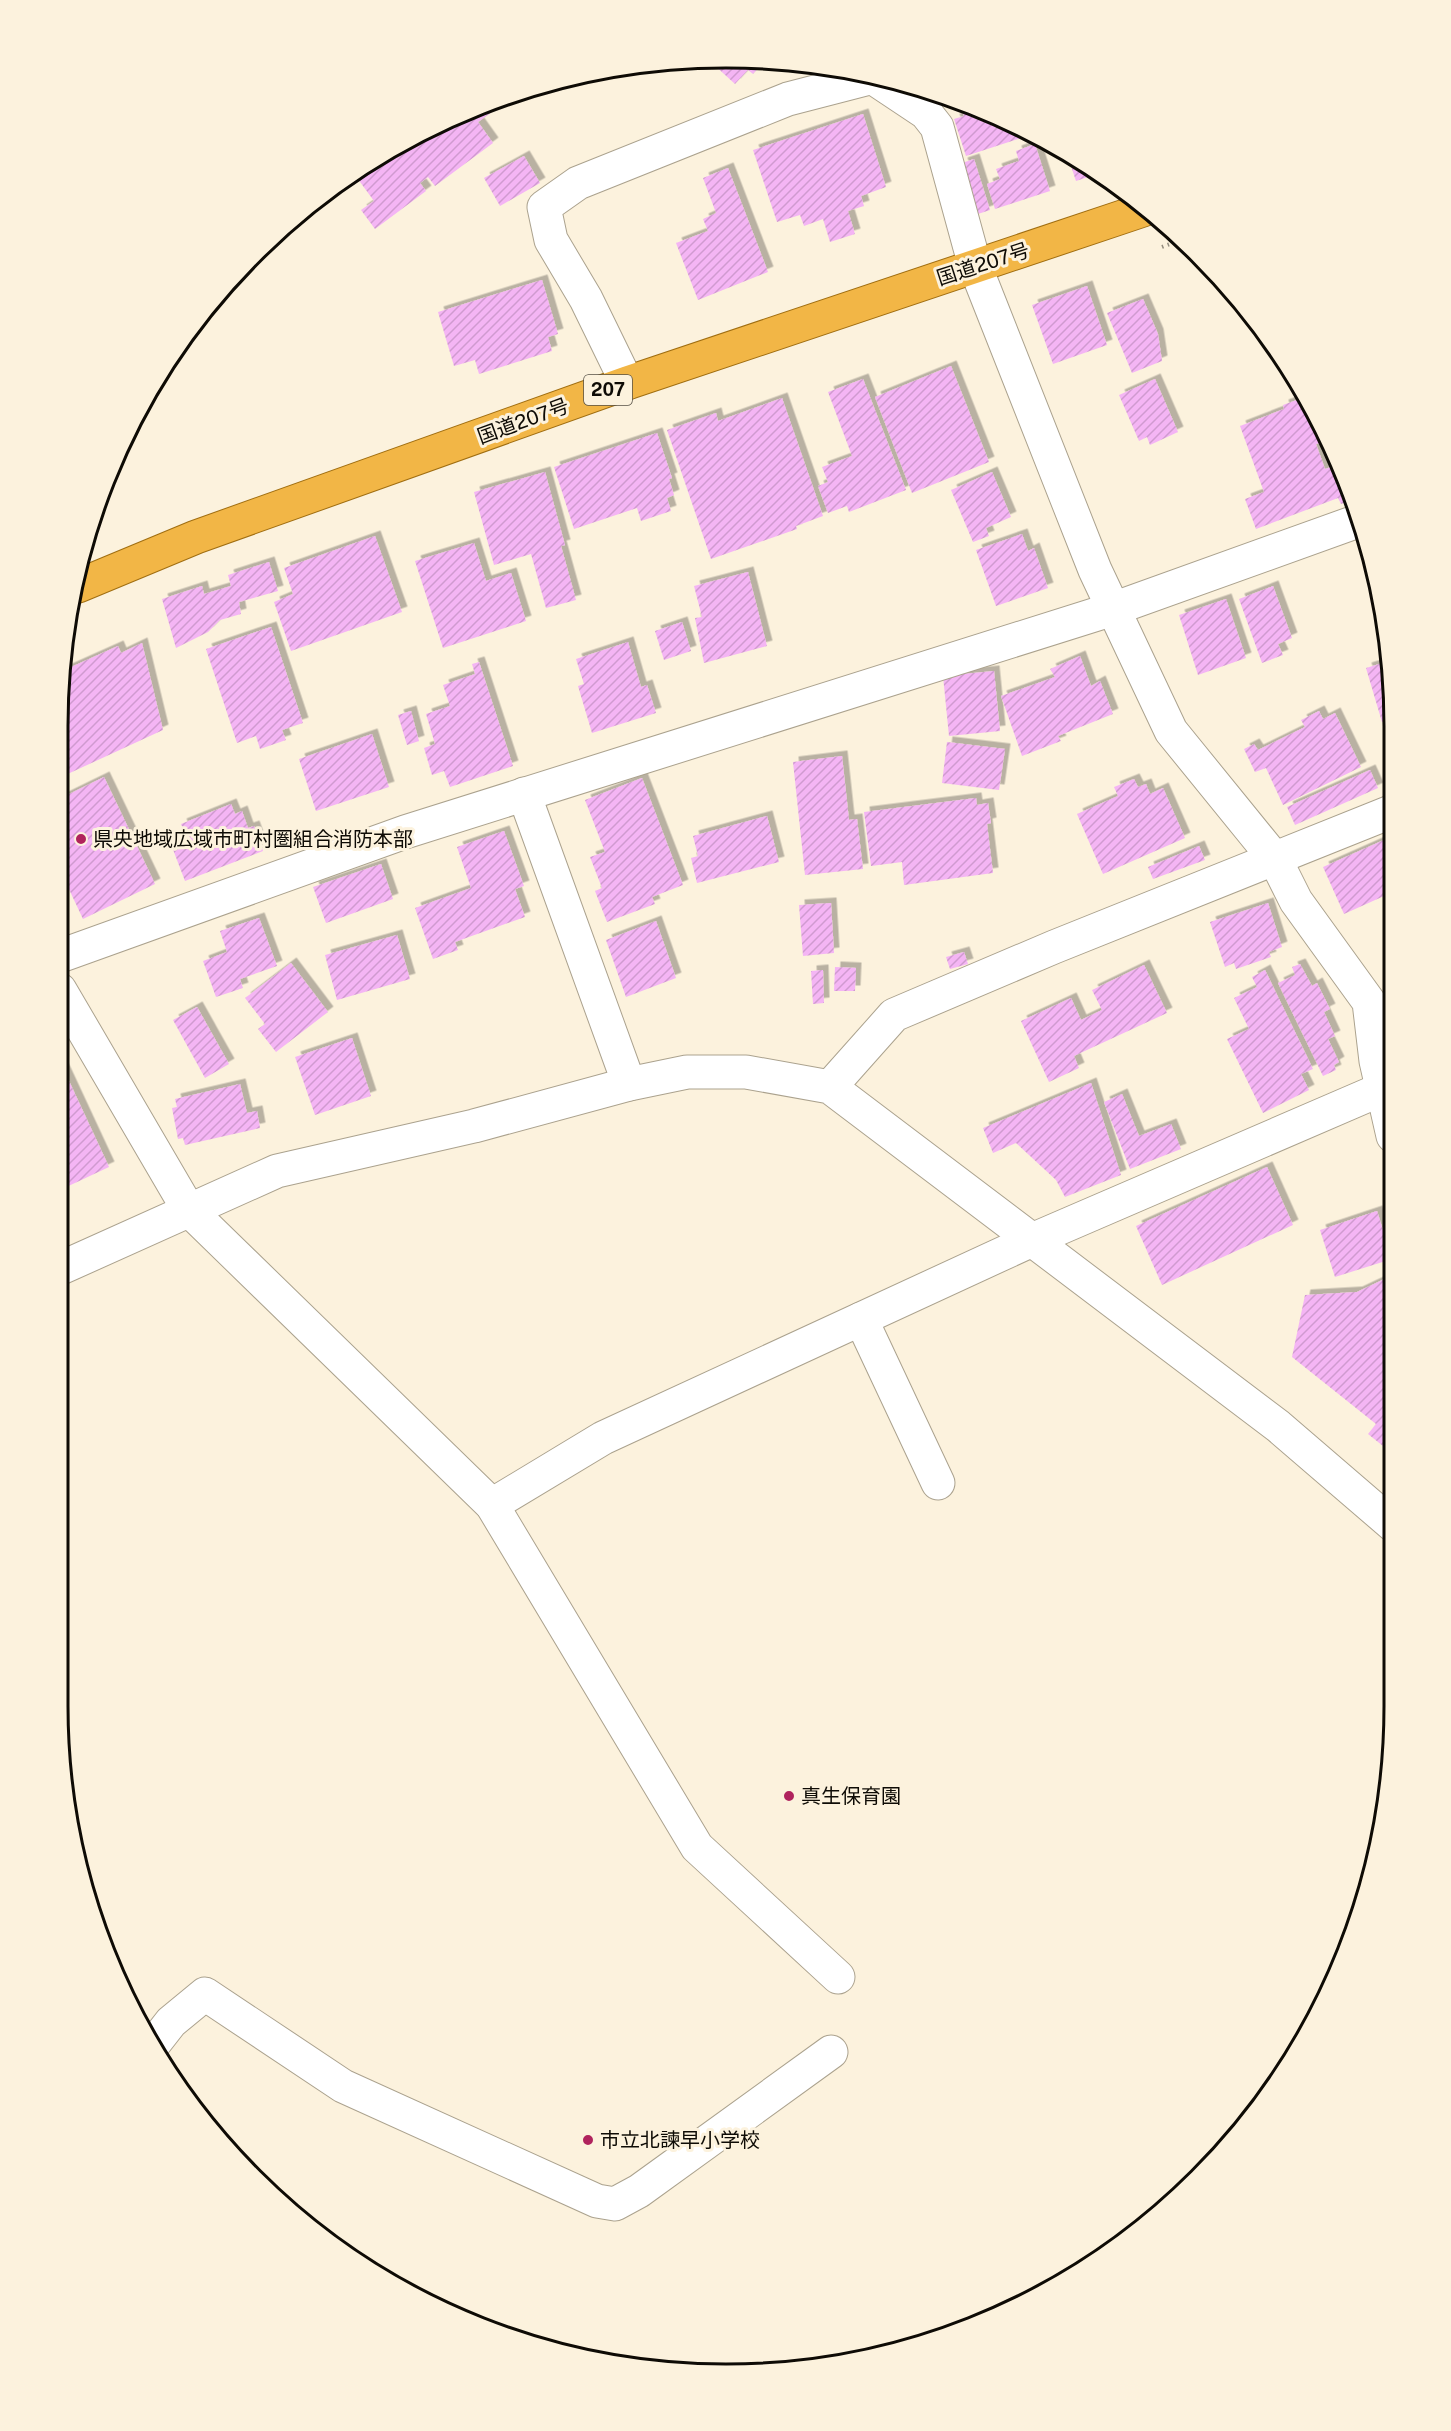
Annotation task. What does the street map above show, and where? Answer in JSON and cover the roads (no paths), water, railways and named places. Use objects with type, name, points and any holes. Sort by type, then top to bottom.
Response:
[{"type":"highway","name":"国道207号","points":[[83,584],[195,537],[627,384],[1137,212]]},
{"type":"street","points":[[627,384],[586,299],[551,240],[544,207],[578,183],[788,99],[853,80]]},
{"type":"street","points":[[889,88],[926,113],[936,128],[975,266],[1095,570],[1171,731],[1275,858],[1296,901],[1369,1002],[1384,1098]]},
{"type":"street","points":[[67,953],[405,832],[1113,609],[1352,523]]},
{"type":"street","points":[[524,794],[629,1084]]},
{"type":"street","points":[[830,1087],[894,1016],[1054,947],[1384,814]]},
{"type":"street","points":[[67,1002],[188,1209],[492,1505],[697,1847],[838,1977]]},
{"type":"street","points":[[67,1265],[277,1171],[474,1126],[629,1084],[687,1072],[746,1071],[830,1087],[1278,1426],[1384,1517]]},
{"type":"street","points":[[492,1505],[603,1438],[1032,1240],[1382,1089]]},
{"type":"street","points":[[861,1319],[938,1483]]},
{"type":"street","points":[[158,2038],[171,2022],[205,1994],[343,2086],[597,2201],[615,2204],[639,2191],[831,2052]]},
{"type":"place","name":"県央地域広域市町村圏組合消防本部","points":[[81,839]]},
{"type":"place","name":"真生保育園","points":[[789,1796]]},
{"type":"place","name":"市立北諫早小学校","points":[[588,2140]]}]
